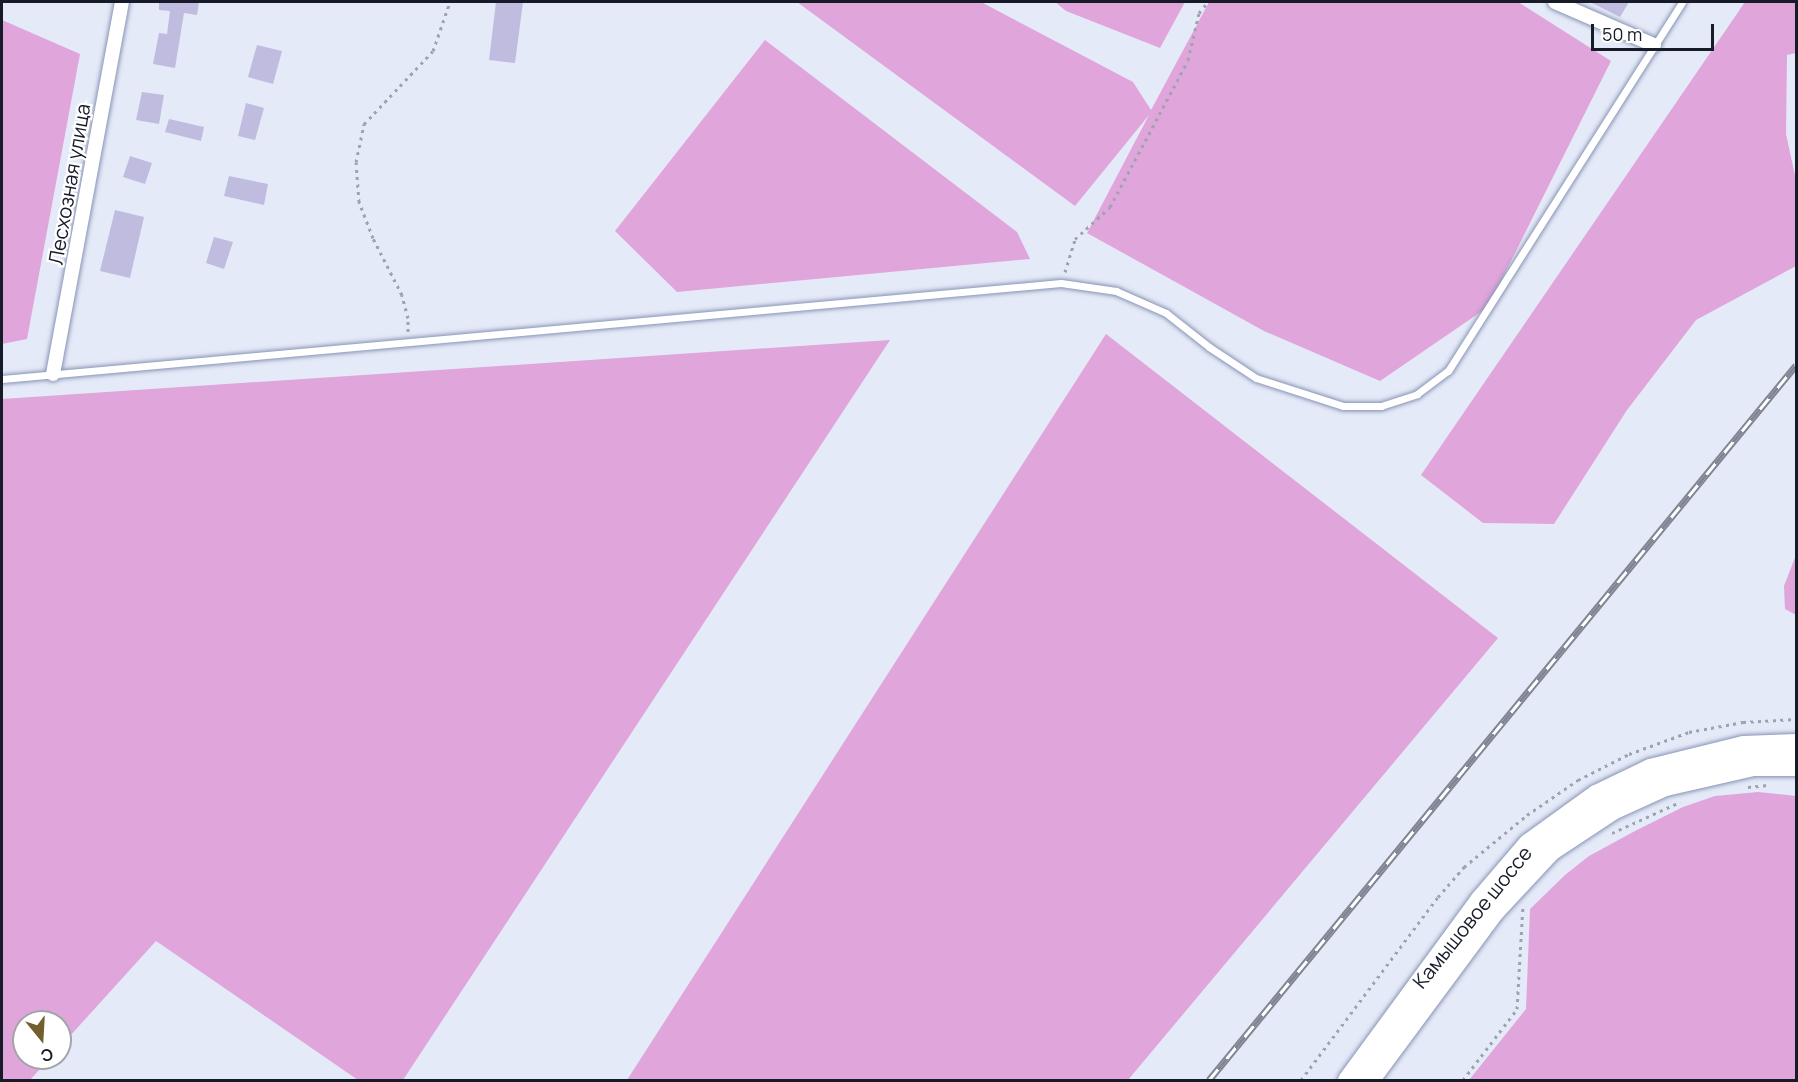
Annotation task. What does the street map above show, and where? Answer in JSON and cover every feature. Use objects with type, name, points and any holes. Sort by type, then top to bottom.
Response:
[{"type":"main road","name":"Камышовое шоссе","points":[[1348,1080],[1480,900],[1528,844],[1596,795],[1650,769],[1743,746],[1797,744]]},
{"type":"main road","name":"Камышовое шоссе","points":[[1368,1080],[1494,910],[1550,850],[1612,809],[1665,785],[1753,765],[1797,765]]},
{"type":"street","name":"Лесхозная улица","points":[[53,374],[122,2]]},
{"type":"street","points":[[1555,2],[1654,45]]},
{"type":"lane","points":[[2,379],[1061,283],[1116,291],[1166,313],[1209,348],[1256,378],[1343,406],[1381,406],[1417,394],[1448,372],[1682,2]]},
{"type":"path","points":[[408,343],[408,318],[402,295],[373,238],[359,202],[356,162],[364,124],[433,51],[450,2]]},
{"type":"path","points":[[1061,283],[1076,239],[1110,207],[1188,60],[1199,13],[1208,2]]},
{"type":"path","points":[[1738,788],[1778,784]]},
{"type":"path","points":[[1605,836],[1688,800]]},
{"type":"path","points":[[1463,1080],[1518,1009],[1524,904]]},
{"type":"shaded area","points":[[797,2],[981,2],[1133,82],[1151,110],[1209,2],[1518,2],[1611,61],[1488,307],[1380,381],[1264,331],[1087,233],[1149,115],[1075,206]]},
{"type":"shaded area","points":[[1055,2],[1185,2],[1160,48],[1066,11]]},
{"type":"shaded area","points":[[1745,2],[1796,2],[1796,53],[1787,55],[1786,134],[1796,180],[1796,266],[1696,320],[1627,410],[1554,524],[1483,523],[1421,475]]},
{"type":"shaded area","points":[[2,20],[80,54],[27,339],[2,344]]},
{"type":"shaded area","points":[[765,40],[1017,232],[1030,259],[677,292],[615,231]]},
{"type":"shaded area","points":[[1106,334],[1498,638],[1128,1080],[627,1080]]},
{"type":"shaded area","points":[[890,340],[403,1080],[358,1080],[156,941],[72,1034],[72,1010],[12,1010],[12,1070],[39,1070],[30,1080],[2,1080],[2,399]]},
{"type":"shaded area","points":[[1796,555],[1796,615],[1785,609],[1784,586]]},
{"type":"shaded area","points":[[1758,792],[1796,796],[1796,1080],[1469,1080],[1526,1009],[1530,909],[1565,875],[1589,856],[1635,831],[1683,807],[1715,796]]},
{"type":"building","points":[[159,2],[199,2],[197,15],[184,13],[175,68],[153,64],[159,33],[167,34],[170,11],[159,10]]},
{"type":"building","points":[[496,2],[523,2],[515,63],[489,60]]},
{"type":"building","points":[[1590,2],[1629,2],[1620,17]]},
{"type":"building","points":[[257,45],[282,51],[273,84],[248,77]]},
{"type":"building","points":[[142,92],[164,95],[159,124],[136,120]]},
{"type":"building","points":[[246,103],[264,108],[255,140],[238,136]]},
{"type":"building","points":[[169,119],[204,127],[201,141],[165,132]]},
{"type":"building","points":[[130,156],[152,163],[145,184],[123,177]]},
{"type":"building","points":[[229,176],[268,184],[264,205],[224,196]]},
{"type":"building","points":[[115,210],[144,217],[130,278],[100,271]]},
{"type":"building","points":[[214,237],[233,242],[224,269],[206,263]]},
{"type":"railway","points":[[1209,1080],[1796,365]]}]
